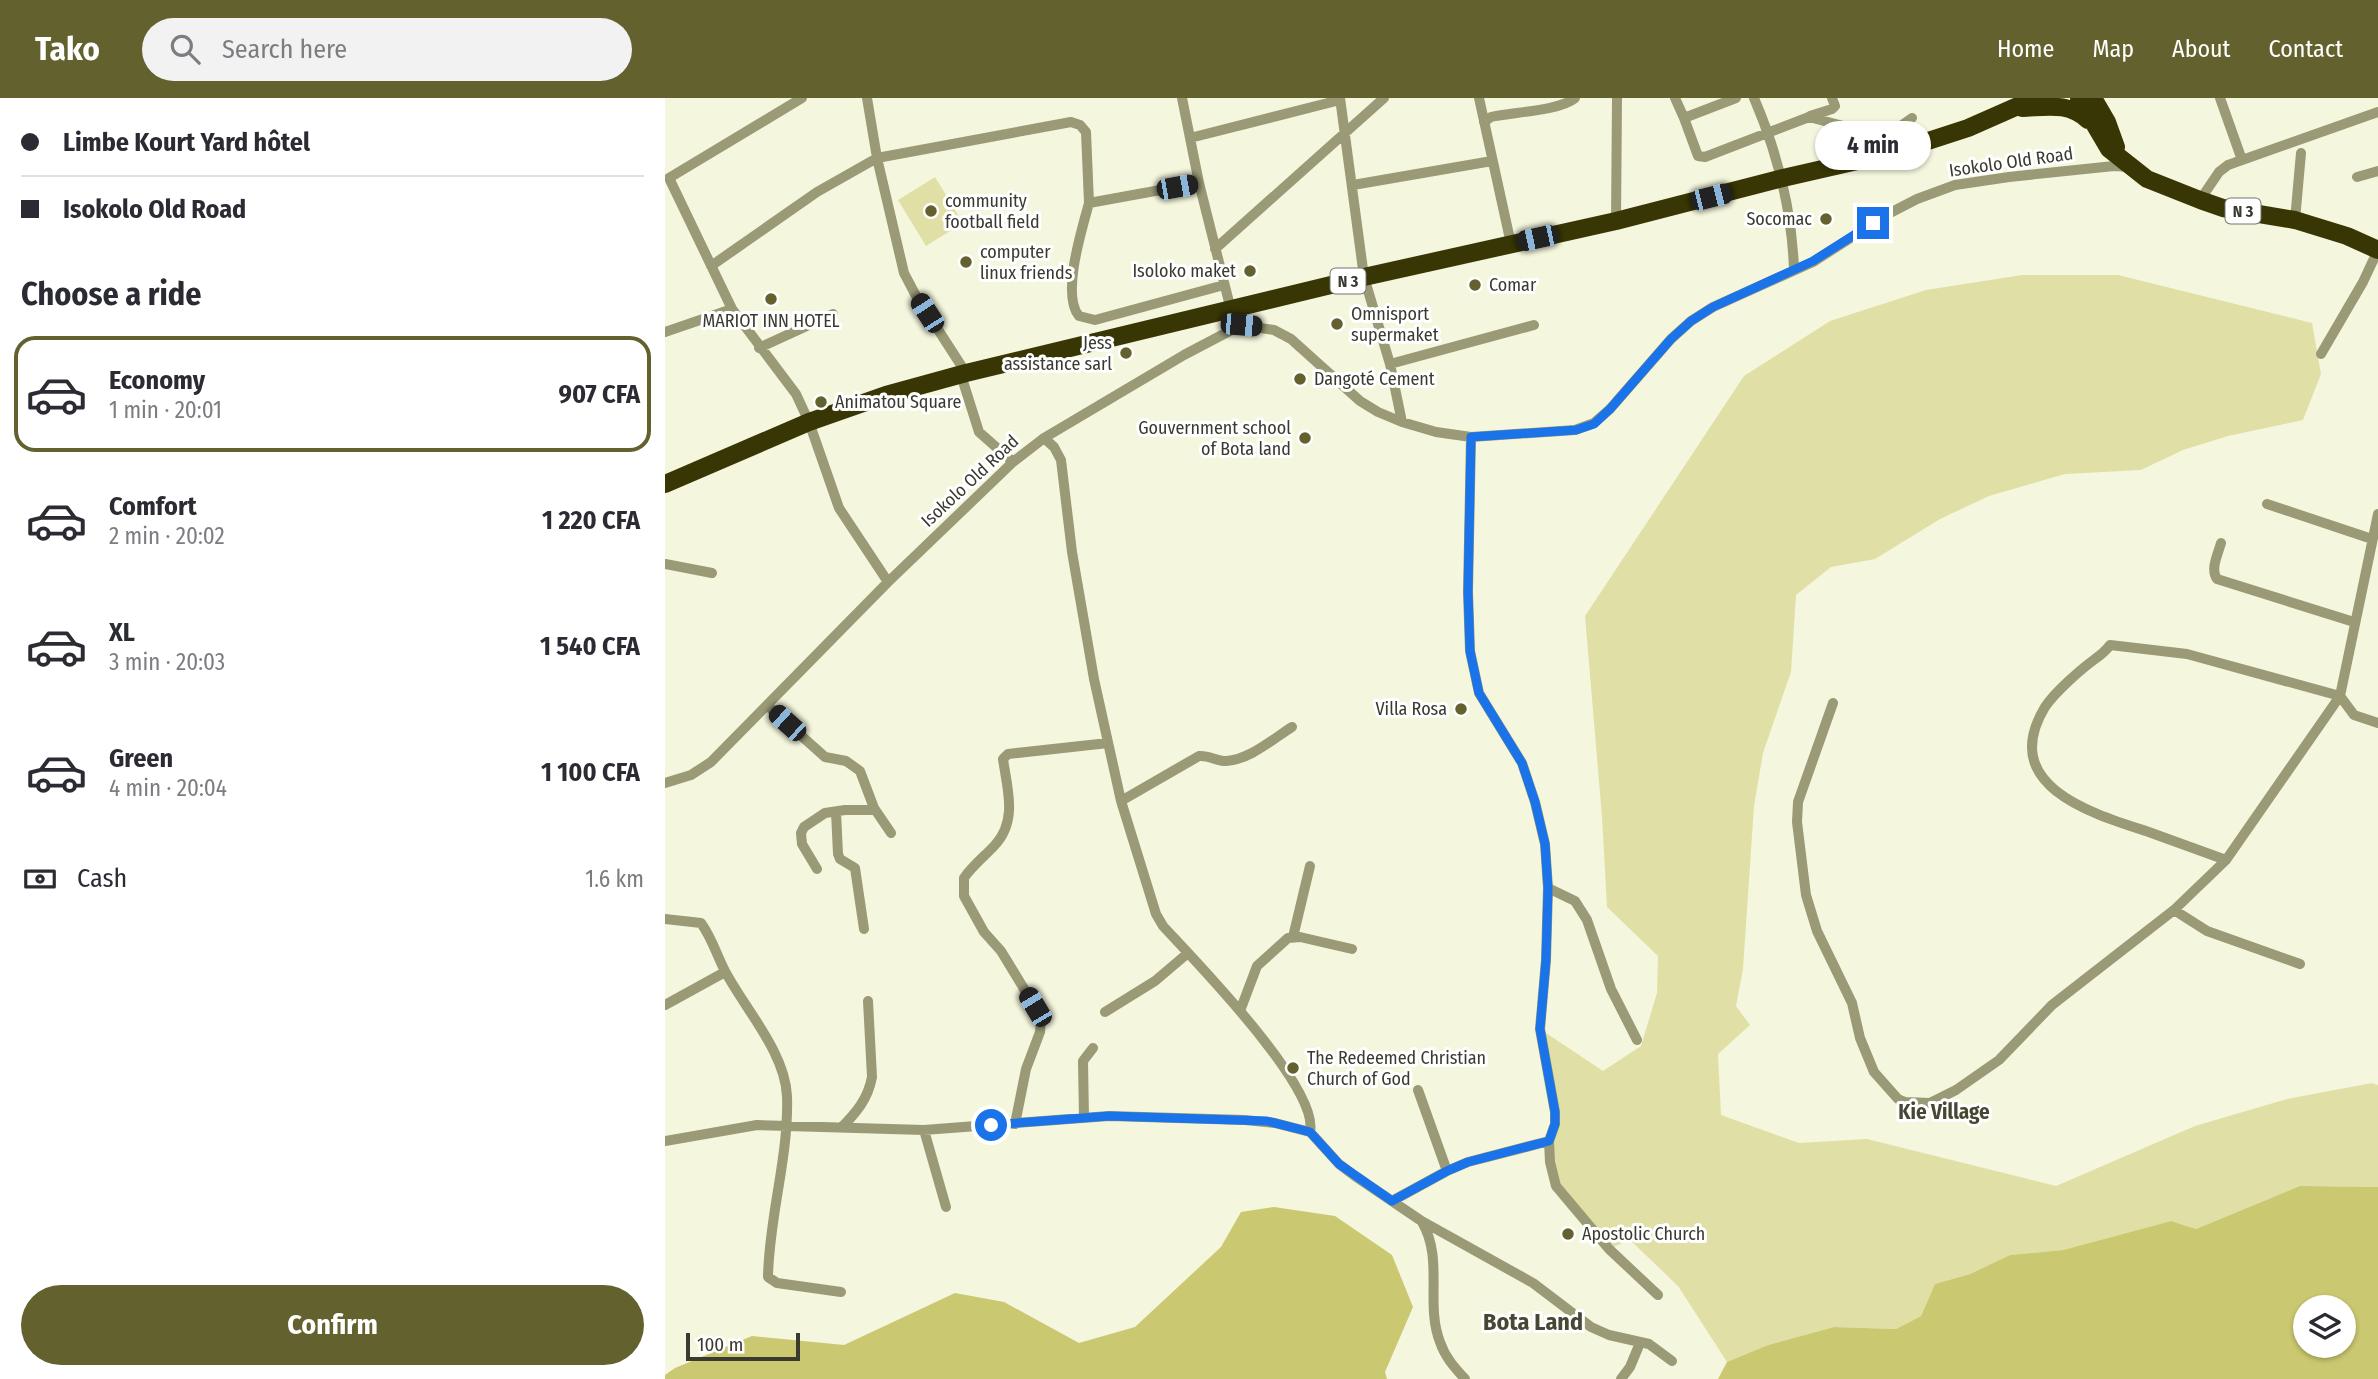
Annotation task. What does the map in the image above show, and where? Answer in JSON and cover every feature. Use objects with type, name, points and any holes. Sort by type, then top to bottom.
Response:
[{"type":"highway","name":"N 3","points":[[665,484],[809,422],[886,395],[964,374],[1238,314],[1364,277],[1616,221],[1783,178],[1887,146],[1968,128],[2036,98]]},
{"type":"highway","name":"N 3","points":[[2079,98],[2101,124]]},
{"type":"highway","name":"N 3","points":[[2093,98],[2109,149],[2147,179],[2223,208],[2295,220],[2347,236],[2378,250]]},
{"type":"highway","points":[[2015,108],[2064,107],[2076,110],[2101,124],[2106,98]]},
{"type":"street","points":[[802,98],[667,179],[732,309],[796,394],[809,422],[839,508],[888,583]]},
{"type":"street","points":[[867,98],[877,158],[904,273],[964,374],[979,432],[1013,462]]},
{"type":"street","points":[[1182,98],[1224,285],[1238,314]]},
{"type":"street","points":[[1216,249],[1384,98]]},
{"type":"street","points":[[1479,98],[1511,244]]},
{"type":"street","points":[[1484,122],[1491,117],[1552,107],[1575,98]]},
{"type":"street","points":[[1616,221],[1617,98]]},
{"type":"street","points":[[1675,98],[1697,156],[1705,157],[1832,109],[1835,106],[1832,98]]},
{"type":"street","points":[[1684,118],[1736,98]]},
{"type":"street","points":[[1754,98],[1783,178],[1791,221],[1794,270]]},
{"type":"street","points":[[2220,98],[2242,160]]},
{"type":"street","points":[[1190,138],[1340,99],[1364,277],[1390,363],[1402,422]]},
{"type":"street","points":[[2200,200],[2219,172],[2242,160],[2378,112]]},
{"type":"street","points":[[1809,117],[1887,146],[1912,118]]},
{"type":"street","points":[[711,266],[817,192],[877,158],[1071,122],[1080,125],[1086,132],[1089,203],[1075,253],[1072,304],[1079,316],[1095,320],[1224,285]]},
{"type":"street","points":[[2295,220],[2301,153]]},
{"type":"street","points":[[1353,185],[1492,161]]},
{"type":"street","name":"Isokolo Old Road","points":[[665,783],[691,775],[705,767],[1013,462],[1044,438],[1184,355],[1238,314],[1291,339],[1360,401],[1402,422],[1436,432],[1471,437],[1576,430],[1594,424],[1610,409],[1671,339],[1691,321],[1713,307],[1813,261],[1907,204],[1955,185],[2022,175],[2114,166],[2130,167]]},
{"type":"street","points":[[2357,177],[2378,170]]},
{"type":"street","points":[[1089,203],[1199,183]]},
{"type":"street","points":[[2322,354],[2378,250]]},
{"type":"street","points":[[665,332],[732,309]]},
{"type":"street","points":[[759,348],[833,314]]},
{"type":"street","points":[[1390,363],[1534,325]]},
{"type":"street","points":[[1471,437],[1468,592],[1470,651],[1479,693],[1517,753],[1529,784],[1545,844],[1548,888],[1540,1029],[1555,1112],[1555,1124],[1549,1141],[1550,1162],[1556,1186],[1609,1249],[1658,1296]]},
{"type":"street","points":[[1044,438],[1054,447],[1061,460],[1076,582],[1108,743],[1121,801],[1159,921],[1277,1056],[1307,1111],[1310,1132]]},
{"type":"street","points":[[2267,504],[2372,540]]},
{"type":"street","points":[[1833,704],[1798,802],[1797,822],[1806,895],[1817,931],[1853,1003],[1860,1038],[1869,1062],[1881,1082],[1898,1099],[1905,1102],[1930,1103],[1966,1084],[2003,1056],[2052,1005],[2174,910],[2226,860],[2340,696],[2378,514]]},
{"type":"street","points":[[2221,543],[2213,572],[2217,579],[2354,622]]},
{"type":"street","points":[[665,564],[712,573]]},
{"type":"street","points":[[2226,860],[2073,804],[2048,785],[2032,752],[2046,705],[2096,657],[2104,654],[2110,645],[2187,654],[2340,696],[2354,715],[2378,723]]},
{"type":"street","points":[[768,706],[825,757],[846,761],[860,771],[875,810],[891,833]]},
{"type":"street","points":[[1121,801],[1199,756],[1208,755],[1226,761],[1241,758],[1292,727]]},
{"type":"street","points":[[1016,1124],[1026,1069],[1041,1020],[1001,951],[984,932],[964,896],[964,878],[996,844],[1007,826],[1010,812],[1003,759],[1008,754],[1108,743]]},
{"type":"street","points":[[817,869],[802,844],[801,833],[804,827],[825,813],[875,810]]},
{"type":"street","points":[[835,811],[838,854],[840,859],[855,868],[864,929]]},
{"type":"street","points":[[1293,937],[1310,866]]},
{"type":"street","points":[[1548,888],[1575,901],[1587,920],[1611,989],[1637,1040]]},
{"type":"street","points":[[2174,910],[2207,931],[2299,964]]},
{"type":"street","points":[[665,919],[701,923],[725,972],[777,1059],[787,1092],[787,1125],[768,1277],[777,1283],[841,1292]]},
{"type":"street","points":[[1240,1012],[1257,966],[1282,943],[1293,937],[1352,949]]},
{"type":"street","points":[[1105,1012],[1156,981],[1188,953]]},
{"type":"street","points":[[665,1005],[725,972]]},
{"type":"street","points":[[841,1128],[855,1114],[870,1088],[872,1077],[868,1001]]},
{"type":"street","points":[[1084,1118],[1083,1061],[1093,1048]]},
{"type":"street","points":[[1418,1090],[1447,1171]]},
{"type":"street","points":[[665,1141],[736,1128],[787,1125],[924,1130],[1146,1116],[1260,1121],[1310,1132],[1339,1164],[1420,1220],[1533,1283],[1591,1327],[1609,1335],[1651,1345],[1672,1362]]},
{"type":"street","points":[[924,1130],[946,1207]]},
{"type":"street","points":[[1392,1201],[1447,1171],[1495,1154],[1549,1141]]},
{"type":"street","points":[[1420,1220],[1431,1241],[1439,1340],[1447,1359],[1465,1379]]},
{"type":"street","points":[[1621,1379],[1630,1367],[1640,1343]]},
{"type":"green space","name":"community football field","points":[[935,177],[963,223],[926,246],[898,200]]},
{"type":"green space","points":[[2022,275],[2118,275],[2312,323],[2321,374],[2303,420],[2228,436],[2183,450],[2141,470],[2065,474],[1989,496],[1940,519],[1875,559],[1831,567],[1796,595],[1791,672],[1763,753],[1754,806],[1743,969],[1736,1006],[1750,1025],[1718,1054],[1721,1115],[1799,1143],[1867,1139],[2056,1186],[2195,1126],[2287,1099],[2372,1083],[2378,1085],[2378,1187],[2300,1186],[2196,1229],[2171,1221],[2063,1250],[2010,1255],[1970,1274],[1935,1284],[1921,1316],[1896,1329],[1834,1327],[1768,1345],[1727,1362],[1678,1286],[1630,1240],[1609,1249],[1556,1186],[1551,1129],[1555,1121],[1540,1029],[1603,1071],[1641,1046],[1657,993],[1658,956],[1607,907],[1585,616],[1744,376],[1830,321],[1926,290]]},
{"type":"shaded area","points":[[2300,1186],[2378,1187],[2378,1379],[1718,1379],[1727,1362],[1768,1345],[1834,1327],[1896,1329],[1921,1316],[1935,1284],[1970,1274],[2010,1255],[2063,1250],[2171,1221],[2196,1229]]},
{"type":"shaded area","points":[[1274,1207],[1335,1216],[1392,1255],[1413,1307],[1385,1372],[1387,1379],[665,1379],[665,1375],[675,1368],[752,1336],[844,1345],[955,1293],[1004,1302],[1079,1343],[1135,1327],[1221,1247],[1241,1212]]},
{"type":"place","name":"community football field","points":[[931,211]]},
{"type":"place","name":"Socomac","points":[[1826,219]]},
{"type":"place","name":"computer linux friends","points":[[966,262]]},
{"type":"place","name":"Isoloko maket","points":[[1250,271]]},
{"type":"place","name":"Comar","points":[[1475,285]]},
{"type":"place","name":"MARIOT INN HOTEL","points":[[771,299]]},
{"type":"place","name":"Omnisport supermaket","points":[[1337,324]]},
{"type":"place","name":"Jess assistance sarl","points":[[1126,353]]},
{"type":"place","name":"Dangoté Cement","points":[[1300,379]]},
{"type":"place","name":"Animatou Square","points":[[821,402]]},
{"type":"place","name":"Gouvernment school of Bota land","points":[[1305,438]]},
{"type":"place","name":"Villa Rosa","points":[[1461,709]]},
{"type":"place","name":"The Redeemed Christian Church of God","points":[[1293,1068]]},
{"type":"place","name":"Apostolic Church","points":[[1568,1234]]},
{"type":"district","name":"Kie Village","points":[[1944,1112]]},
{"type":"district","name":"Bota Land","points":[[1533,1322]]},
{"type":"route","points":[[991,1125],[1109,1116],[1267,1121],[1310,1132],[1339,1164],[1392,1201],[1468,1162],[1549,1141],[1555,1124],[1555,1112],[1540,1029],[1548,888],[1545,844],[1522,763],[1485,706],[1479,693],[1470,651],[1468,592],[1471,437],[1576,430],[1594,424],[1671,339],[1691,321],[1713,307],[1813,261],[1873,223]]}]
